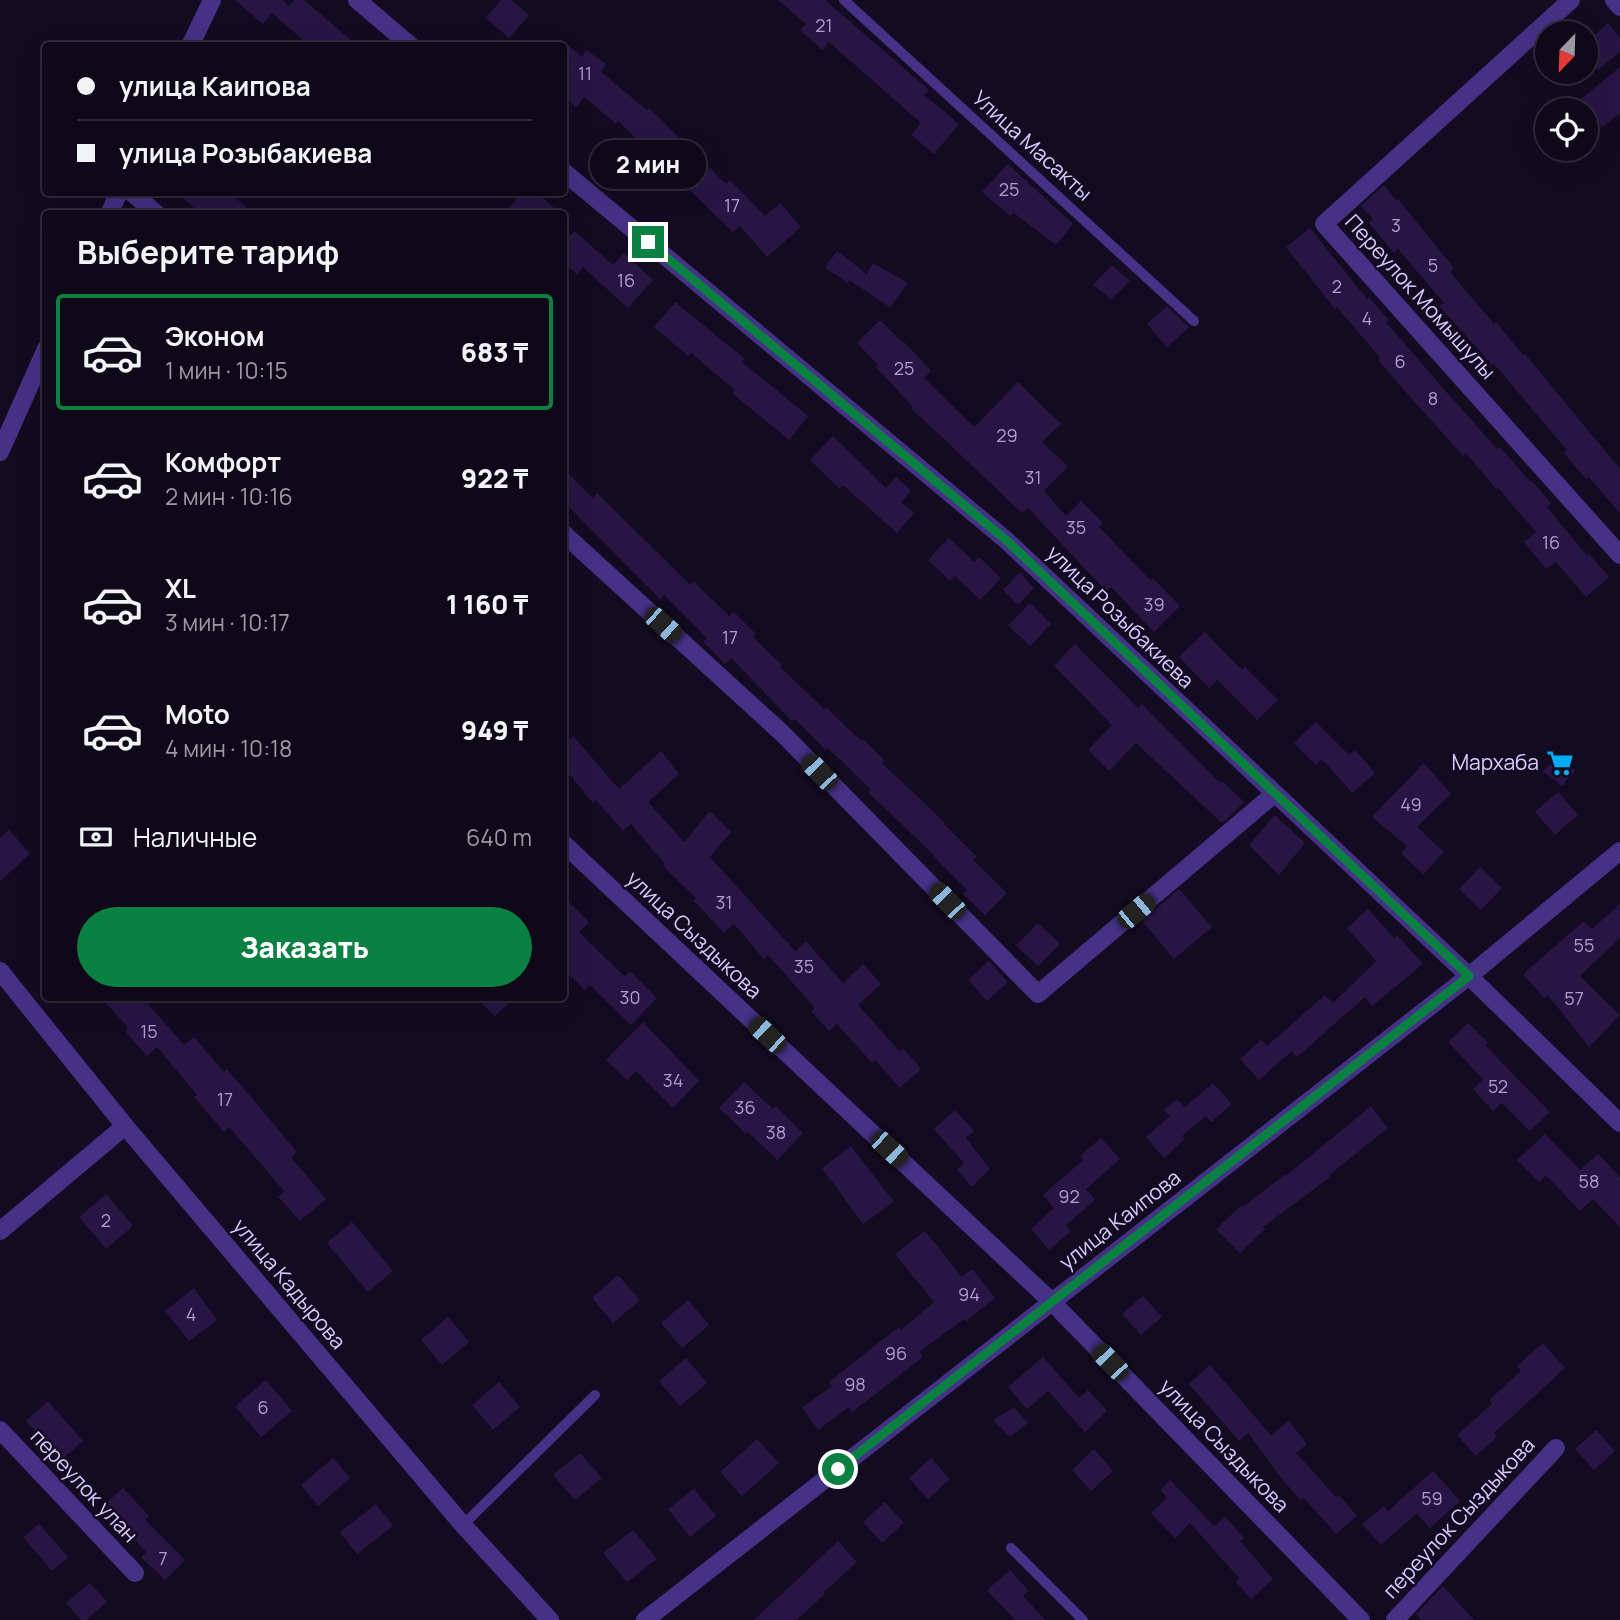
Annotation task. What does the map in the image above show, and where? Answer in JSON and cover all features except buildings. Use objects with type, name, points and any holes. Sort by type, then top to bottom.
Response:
[{"type":"street","points":[[192,42],[212,0]]},
{"type":"street","points":[[357,0],[406,42]]},
{"type":"street","name":"Переулок Момышулы","points":[[1571,0],[1324,223],[1620,555]]},
{"type":"street","points":[[1614,0],[1620,7]]},
{"type":"street","name":"улица Розыбакиева","points":[[567,174],[1006,540],[1469,976],[1620,1123]]},
{"type":"street","points":[[136,196],[152,210]]},
{"type":"street","points":[[0,452],[42,359]]},
{"type":"street","points":[[567,537],[783,734],[1038,994],[1274,794]]},
{"type":"street","name":"улица Сыздыкова","points":[[567,847],[1052,1302],[1361,1620]]},
{"type":"street","name":"улица Каипова","points":[[645,1620],[1469,976],[1620,851]]},
{"type":"street","name":"улица Кадырова","points":[[0,971],[125,1126],[463,1525],[550,1620]]},
{"type":"street","points":[[0,1231],[125,1126]]},
{"type":"street","name":"переулок улан","points":[[0,1430],[135,1573]]},
{"type":"street","name":"переулок Сыздыкова","points":[[1395,1620],[1556,1448]]},
{"type":"lane","name":"Улица Масакты","points":[[844,0],[1194,321]]},
{"type":"lane","points":[[463,1525],[595,1395]]},
{"type":"lane","points":[[1011,1548],[1083,1620]]},
{"type":"place","name":"Мархаба","points":[[1560,763]]},
{"type":"route","points":[[648,242],[1006,540],[1469,976],[838,1469]]}]
